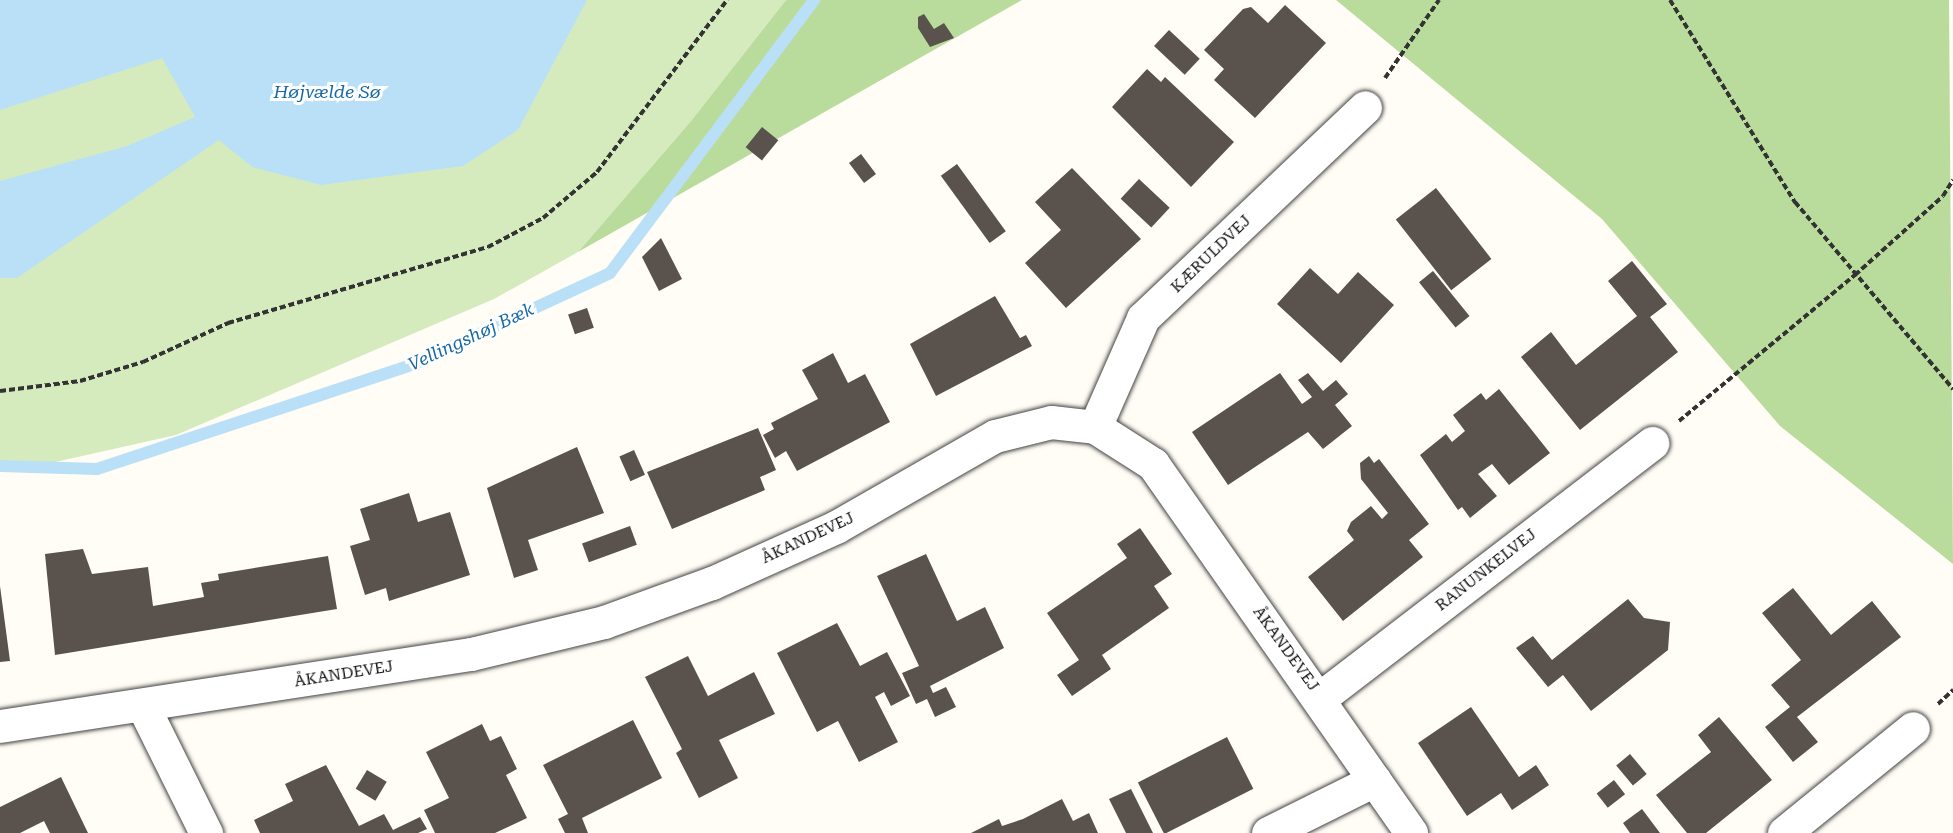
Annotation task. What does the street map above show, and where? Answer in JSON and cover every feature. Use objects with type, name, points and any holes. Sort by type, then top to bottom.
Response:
[{"type":"street","name":"KÆRULDVEJ","points":[[1095,427],[1143,318],[1365,106]]},
{"type":"street","name":"ÅKANDEVEJ","points":[[0,726],[471,654],[604,622],[712,583],[836,527],[995,436],[1051,422],[1095,427],[1153,464],[1320,698],[1411,833]]},
{"type":"street","name":"RANUNKELVEJ","points":[[1320,698],[1652,443]]},
{"type":"street","points":[[142,706],[206,833]]},
{"type":"street","points":[[1784,833],[1913,728]]},
{"type":"street","points":[[1268,833],[1375,780]]},
{"type":"path","points":[[0,391],[80,381],[142,362],[228,323],[488,247],[543,218],[597,172],[727,0]]},
{"type":"path","points":[[1365,106],[1439,0]]},
{"type":"path","points":[[1670,0],[1795,202],[1953,388]]},
{"type":"path","points":[[1652,443],[1855,275],[1943,196],[1953,180]]},
{"type":"green space","points":[[0,0],[786,0],[691,121],[578,252],[494,299],[176,435],[33,467],[0,465]]},
{"type":"green space","points":[[786,0],[1022,0],[578,252],[691,121]]},
{"type":"green space","points":[[1336,0],[1949,0],[1953,564],[1780,426],[1602,219]]},
{"type":"water","name":"Højvælde Sø","points":[[0,0],[587,0],[518,130],[463,166],[321,185],[252,167],[219,140],[17,278],[0,278],[0,181],[127,146],[195,117],[162,58],[0,110]]},
{"type":"building","points":[[1285,5],[1326,43],[1255,118],[1214,80],[1224,69],[1204,50],[1243,9],[1251,7],[1268,23]]},
{"type":"building","points":[[924,14],[934,29],[944,23],[954,38],[930,47],[918,28],[918,17]]},
{"type":"building","points":[[1169,30],[1200,59],[1185,75],[1154,46]]},
{"type":"building","points":[[1147,69],[1161,82],[1165,77],[1234,142],[1191,187],[1112,107]]},
{"type":"building","points":[[762,127],[778,140],[762,160],[746,147]]},
{"type":"building","points":[[861,154],[876,174],[864,183],[849,163]]},
{"type":"building","points":[[957,164],[1006,231],[990,243],[941,176]]},
{"type":"building","points":[[1072,168],[1141,239],[1066,308],[1025,263],[1061,230],[1035,202]]},
{"type":"building","points":[[1139,179],[1170,208],[1151,227],[1121,199]]},
{"type":"building","points":[[1436,188],[1491,259],[1451,290],[1396,219]]},
{"type":"building","points":[[661,238],[682,279],[659,291],[642,257]]},
{"type":"building","points":[[1632,261],[1667,304],[1650,317],[1678,352],[1580,430],[1521,357],[1551,332],[1576,365],[1637,316],[1608,281]]},
{"type":"building","points":[[1310,268],[1338,294],[1358,272],[1394,305],[1341,363],[1277,304]]},
{"type":"building","points":[[1433,271],[1470,316],[1456,327],[1419,282]]},
{"type":"building","points":[[995,296],[1020,338],[1026,335],[1032,346],[936,396],[910,344]]},
{"type":"building","points":[[587,308],[594,328],[575,334],[568,315]]},
{"type":"building","points":[[833,353],[848,383],[865,374],[890,422],[797,471],[786,451],[775,458],[763,435],[774,429],[771,423],[818,399],[802,370]]},
{"type":"building","points":[[1280,373],[1302,404],[1312,397],[1298,380],[1308,373],[1323,391],[1336,380],[1348,394],[1335,405],[1352,426],[1323,449],[1308,432],[1228,485],[1192,432]]},
{"type":"building","points":[[1499,389],[1550,453],[1509,485],[1492,464],[1478,474],[1497,496],[1470,518],[1462,507],[1458,510],[1420,455],[1446,434],[1452,442],[1465,431],[1453,415],[1481,393],[1486,400]]},
{"type":"building","points":[[758,428],[776,470],[760,477],[765,490],[672,529],[647,472]]},
{"type":"building","points":[[577,447],[604,513],[528,540],[538,570],[514,578],[487,488]]},
{"type":"building","points":[[634,450],[645,475],[630,481],[619,457]]},
{"type":"building","points":[[1369,456],[1374,463],[1379,459],[1429,524],[1409,540],[1423,557],[1343,621],[1308,577],[1354,540],[1347,531],[1351,522],[1371,506],[1382,519],[1388,513],[1361,479],[1360,463]]},
{"type":"building","points":[[409,493],[418,522],[450,512],[470,575],[389,601],[386,588],[365,595],[350,546],[370,540],[360,509]]},
{"type":"building","points":[[630,526],[637,545],[589,562],[582,543]]},
{"type":"building","points":[[1140,528],[1172,574],[1154,586],[1169,608],[1102,655],[1111,669],[1072,696],[1057,675],[1079,660],[1047,613],[1127,558],[1117,544]]},
{"type":"building","points":[[83,549],[92,574],[148,567],[153,606],[204,597],[201,583],[219,580],[218,574],[328,556],[337,609],[55,655],[45,554]]},
{"type":"building","points":[[926,554],[957,621],[985,607],[1004,648],[930,686],[933,693],[946,687],[956,707],[935,717],[927,699],[916,704],[902,673],[919,666],[877,576]]},
{"type":"building","points":[[0,586],[10,661],[0,662]]},
{"type":"building","points":[[1793,588],[1831,635],[1872,601],[1901,637],[1797,717],[1818,742],[1793,762],[1765,727],[1790,707],[1771,685],[1801,660],[1762,613]]},
{"type":"building","points":[[1628,599],[1644,618],[1670,622],[1668,650],[1591,711],[1563,675],[1548,687],[1516,648],[1533,636],[1552,660]]},
{"type":"building","points":[[837,623],[860,666],[887,652],[910,696],[891,706],[884,692],[875,697],[898,742],[859,762],[838,721],[817,732],[777,653]]},
{"type":"building","points":[[688,656],[708,696],[754,672],[775,714],[719,740],[738,778],[699,798],[676,753],[682,749],[645,677]]},
{"type":"building","points":[[1471,707],[1519,777],[1536,765],[1549,785],[1512,810],[1501,793],[1467,816],[1418,743]]},
{"type":"building","points":[[1719,717],[1772,780],[1706,833],[1687,833],[1656,795],[1711,752],[1698,735]]},
{"type":"building","points":[[633,720],[662,778],[582,818],[588,833],[565,833],[558,819],[568,814],[543,765]]},
{"type":"building","points":[[482,724],[490,741],[501,736],[517,769],[506,775],[527,818],[495,833],[435,833],[424,810],[449,798],[426,752]]},
{"type":"building","points":[[1227,737],[1253,789],[1164,833],[1138,782]]},
{"type":"building","points":[[1630,754],[1647,774],[1633,785],[1616,766]]},
{"type":"building","points":[[326,765],[359,826],[384,814],[393,830],[420,817],[427,829],[418,833],[260,833],[254,820],[293,801],[285,784]]},
{"type":"building","points":[[367,770],[387,782],[375,801],[356,789]]},
{"type":"building","points":[[61,777],[88,833],[50,833],[44,821],[20,833],[0,833],[0,807]]},
{"type":"building","points":[[1614,780],[1625,794],[1608,808],[1597,794]]},
{"type":"building","points":[[1131,789],[1153,833],[1126,833],[1109,799]]},
{"type":"building","points":[[1062,799],[1073,821],[1089,813],[1098,833],[971,833],[999,819],[1002,826],[1023,819]]},
{"type":"building","points":[[1642,809],[1660,833],[1630,833],[1623,823]]},
{"type":"waterway","name":"Vellingshøj Bæk","points":[[0,466],[97,469],[412,365],[610,273],[814,0]]}]
